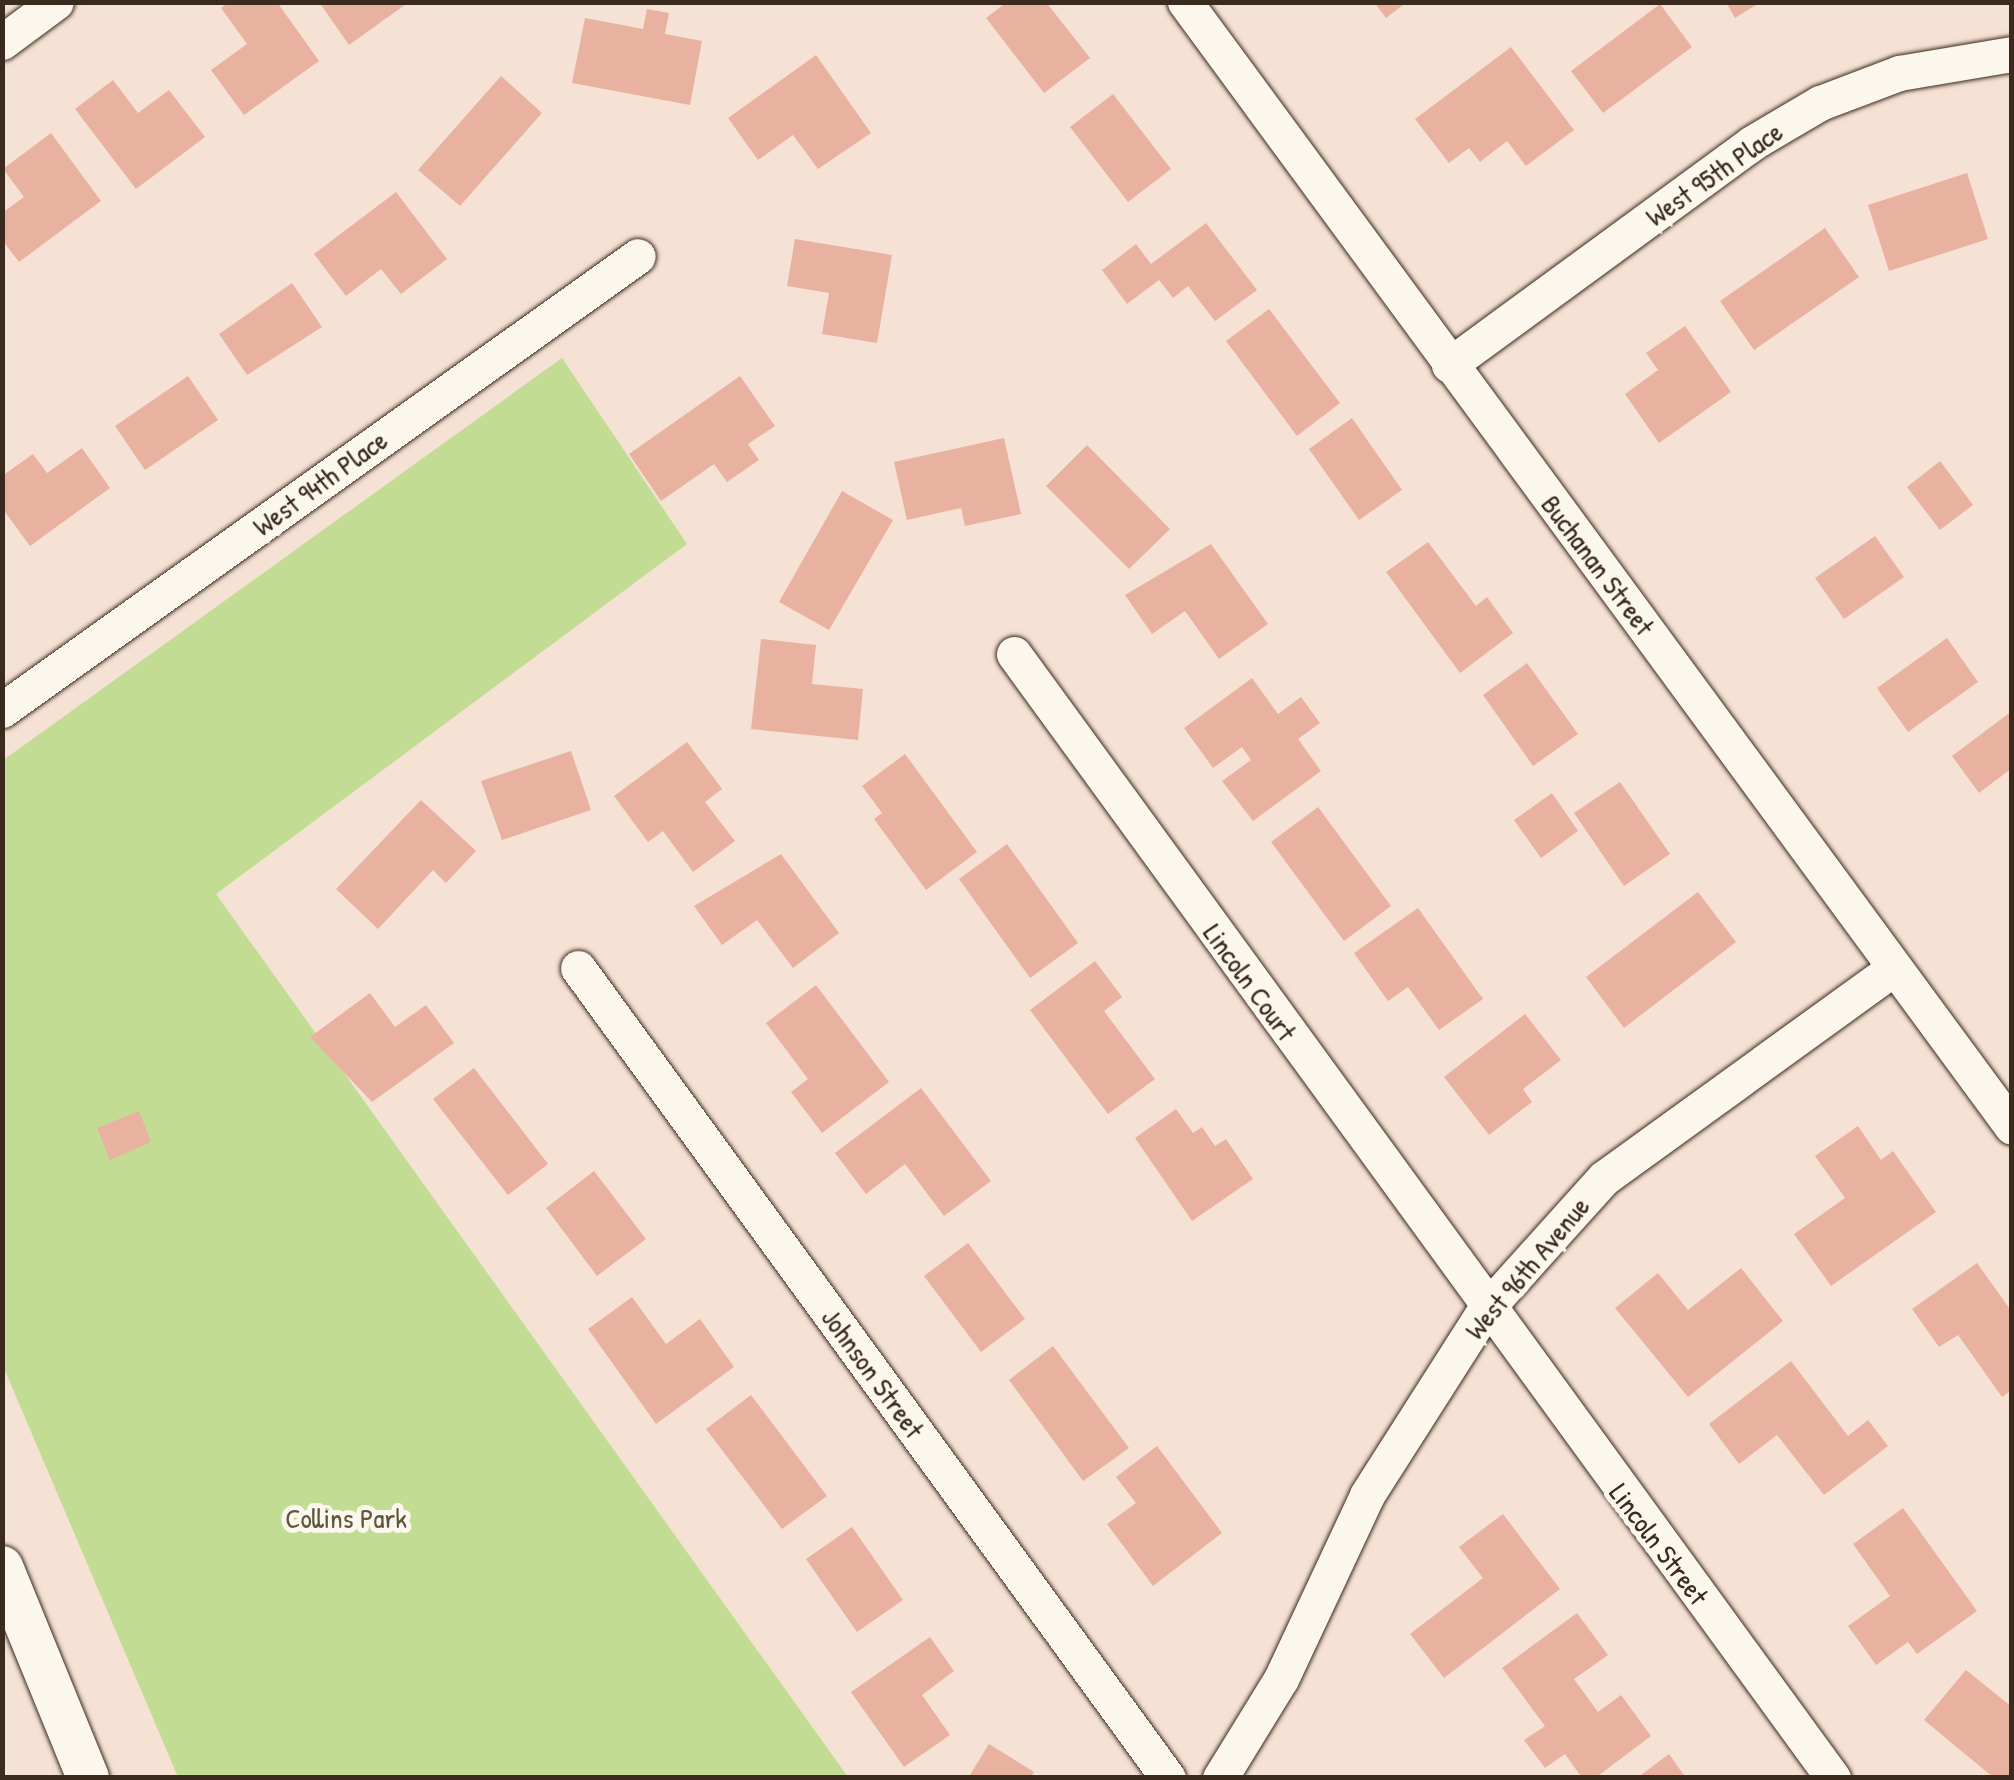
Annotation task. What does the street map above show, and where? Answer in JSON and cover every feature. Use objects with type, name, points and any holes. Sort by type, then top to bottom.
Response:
[{"type":"street","points":[[2,42],[56,2]]},
{"type":"street","name":"Buchanan Street","points":[[1185,2],[2012,1127]]},
{"type":"street","name":"West 95th Place","points":[[1450,366],[1752,143],[1820,103],[1899,73],[2012,54]]},
{"type":"street","name":"West 94th Place","points":[[2,710],[638,256]]},
{"type":"street","name":"Lincoln Court","points":[[1014,654],[1485,1310]]},
{"type":"street","name":"Johnson Street","points":[[578,968],[1168,1778]]},
{"type":"street","name":"West 96th Avenue","points":[[1220,1778],[1282,1679],[1366,1496],[1485,1310],[1604,1178],[1894,968]]},
{"type":"street","name":"Lincoln Street","points":[[1485,1310],[1833,1778]]},
{"type":"street","points":[[2,1567],[88,1778]]},
{"type":"green space","name":"Collins Park","points":[[562,358],[687,544],[216,894],[848,1777],[178,1777],[3,1366],[2,761]]},
{"type":"building","points":[[229,2],[277,2],[319,61],[244,115],[211,70],[247,44],[221,8]]},
{"type":"building","points":[[319,2],[409,2],[349,45]]},
{"type":"building","points":[[1007,2],[1046,2],[1090,58],[1044,93],[986,18]]},
{"type":"building","points":[[1374,2],[1407,2],[1386,18]]},
{"type":"building","points":[[1726,2],[1761,2],[1735,18]]},
{"type":"building","points":[[1660,4],[1692,47],[1603,113],[1571,71]]},
{"type":"building","points":[[647,9],[669,13],[665,34],[702,41],[690,105],[572,83],[585,18],[643,29]]},
{"type":"building","points":[[1511,47],[1574,130],[1526,166],[1507,141],[1480,162],[1469,148],[1449,163],[1415,119]]},
{"type":"building","points":[[816,55],[871,133],[818,169],[793,135],[758,160],[728,118]]},
{"type":"building","points":[[501,76],[542,113],[460,206],[418,170]]},
{"type":"building","points":[[113,80],[138,113],[169,90],[205,137],[136,189],[75,109]]},
{"type":"building","points":[[1113,94],[1171,169],[1128,202],[1070,127]]},
{"type":"building","points":[[51,133],[101,201],[19,262],[2,240],[2,213],[24,197],[3,169]]},
{"type":"building","points":[[1967,173],[1988,239],[1889,271],[1868,205]]},
{"type":"building","points":[[396,192],[447,259],[401,294],[381,269],[346,296],[314,254]]},
{"type":"building","points":[[1206,223],[1257,290],[1215,321],[1188,286],[1173,298],[1159,280],[1127,304],[1102,270],[1136,244],[1151,264]]},
{"type":"building","points":[[1825,228],[1859,277],[1754,350],[1720,301]]},
{"type":"building","points":[[795,239],[892,255],[877,343],[822,334],[829,293],[787,286]]},
{"type":"building","points":[[292,283],[322,327],[247,375],[219,334]]},
{"type":"building","points":[[1269,309],[1340,403],[1297,436],[1226,341]]},
{"type":"building","points":[[1685,326],[1731,392],[1659,443],[1625,394],[1658,370],[1646,353]]},
{"type":"building","points":[[188,376],[218,420],[145,470],[115,426]]},
{"type":"building","points":[[740,376],[775,426],[748,444],[759,460],[727,482],[714,464],[661,501],[629,454]]},
{"type":"building","points":[[1352,418],[1402,490],[1359,520],[1309,449]]},
{"type":"building","points":[[1004,438],[1021,514],[965,526],[961,508],[907,520],[894,462]]},
{"type":"building","points":[[1087,445],[1170,529],[1129,569],[1046,486]]},
{"type":"building","points":[[82,448],[110,488],[30,546],[2,508],[2,476],[33,454],[47,473]]},
{"type":"building","points":[[1940,461],[1973,505],[1940,530],[1907,487]]},
{"type":"building","points":[[842,491],[893,520],[829,630],[779,602]]},
{"type":"building","points":[[1875,536],[1904,577],[1844,619],[1815,578]]},
{"type":"building","points":[[1428,542],[1476,606],[1487,597],[1513,633],[1460,673],[1386,572]]},
{"type":"building","points":[[1211,544],[1268,624],[1219,659],[1185,611],[1152,634],[1125,595]]},
{"type":"building","points":[[1947,638],[1978,682],[1908,732],[1877,688]]},
{"type":"building","points":[[761,639],[816,645],[812,684],[863,689],[858,740],[751,729]]},
{"type":"building","points":[[1527,663],[1578,734],[1533,766],[1483,695]]},
{"type":"building","points":[[1252,678],[1278,714],[1301,697],[1320,723],[1298,739],[1321,771],[1253,821],[1222,781],[1251,760],[1242,747],[1213,768],[1184,728]]},
{"type":"building","points":[[2012,711],[2012,768],[1979,793],[1952,756]]},
{"type":"building","points":[[687,742],[722,789],[705,802],[735,841],[693,872],[663,831],[648,842],[614,796]]},
{"type":"building","points":[[571,751],[591,810],[502,840],[481,781]]},
{"type":"building","points":[[905,754],[977,852],[926,890],[874,819],[882,813],[862,786]]},
{"type":"building","points":[[1620,782],[1670,854],[1624,886],[1574,813]]},
{"type":"building","points":[[1552,793],[1578,831],[1541,858],[1514,820]]},
{"type":"building","points":[[421,800],[476,851],[446,883],[433,870],[378,929],[336,889]]},
{"type":"building","points":[[1318,807],[1391,906],[1344,941],[1271,842]]},
{"type":"building","points":[[1007,844],[1078,943],[1030,978],[959,879]]},
{"type":"building","points":[[781,854],[839,933],[793,968],[757,920],[722,945],[694,906]]},
{"type":"building","points":[[1698,892],[1736,942],[1624,1028],[1586,977]]},
{"type":"building","points":[[1418,908],[1483,999],[1439,1030],[1408,987],[1388,1001],[1354,953]]},
{"type":"building","points":[[1095,961],[1122,997],[1104,1011],[1155,1079],[1108,1114],[1030,1010]]},
{"type":"building","points":[[816,985],[889,1082],[822,1133],[791,1092],[808,1079],[766,1023]]},
{"type":"building","points":[[370,993],[395,1027],[426,1005],[454,1043],[372,1102],[310,1037]]},
{"type":"building","points":[[1525,1014],[1561,1060],[1523,1089],[1532,1102],[1489,1135],[1444,1077]]},
{"type":"building","points":[[474,1068],[548,1164],[508,1195],[433,1099]]},
{"type":"building","points":[[921,1088],[991,1181],[944,1216],[905,1164],[866,1194],[835,1153]]},
{"type":"building","points":[[1176,1109],[1193,1133],[1202,1127],[1215,1146],[1226,1139],[1253,1179],[1192,1221],[1135,1138]]},
{"type":"building","points":[[139,1111],[151,1142],[110,1160],[97,1128]]},
{"type":"building","points":[[1858,1126],[1881,1160],[1893,1151],[1936,1212],[1831,1286],[1794,1234],[1845,1198],[1815,1156]]},
{"type":"building","points":[[594,1171],[646,1239],[597,1276],[546,1208]]},
{"type":"building","points":[[968,1243],[1025,1319],[981,1352],[924,1276]]},
{"type":"building","points":[[1977,1263],[2012,1312],[2012,1390],[2002,1397],[1958,1335],[1939,1347],[1912,1309]]},
{"type":"building","points":[[1741,1268],[1783,1321],[1688,1397],[1615,1308],[1658,1273],[1688,1310]]},
{"type":"building","points":[[632,1297],[666,1344],[700,1319],[734,1367],[656,1424],[588,1329]]},
{"type":"building","points":[[1053,1346],[1129,1448],[1083,1481],[1009,1380]]},
{"type":"building","points":[[1791,1361],[1848,1436],[1868,1420],[1888,1446],[1824,1495],[1777,1435],[1739,1464],[1709,1424]]},
{"type":"building","points":[[751,1395],[827,1496],[782,1529],[706,1429]]},
{"type":"building","points":[[1157,1446],[1222,1533],[1153,1586],[1107,1524],[1136,1503],[1116,1477]]},
{"type":"building","points":[[1903,1508],[1977,1611],[1917,1654],[1908,1642],[1876,1665],[1848,1626],[1890,1596],[1853,1544]]},
{"type":"building","points":[[1503,1514],[1560,1589],[1444,1678],[1410,1634],[1483,1578],[1459,1547]]},
{"type":"building","points":[[852,1527],[903,1600],[857,1632],[806,1559]]},
{"type":"building","points":[[1577,1613],[1608,1655],[1574,1679],[1598,1712],[1621,1695],[1651,1736],[1595,1778],[1582,1778],[1565,1754],[1545,1768],[1524,1740],[1545,1726],[1502,1668]]},
{"type":"building","points":[[930,1637],[954,1671],[922,1695],[950,1735],[904,1767],[851,1692]]},
{"type":"building","points":[[1966,1670],[2012,1707],[2012,1778],[1994,1778],[1924,1720]]},
{"type":"building","points":[[989,1744],[1034,1772],[1030,1778],[968,1778]]},
{"type":"building","points":[[1669,1754],[1686,1778],[1637,1778]]}]
